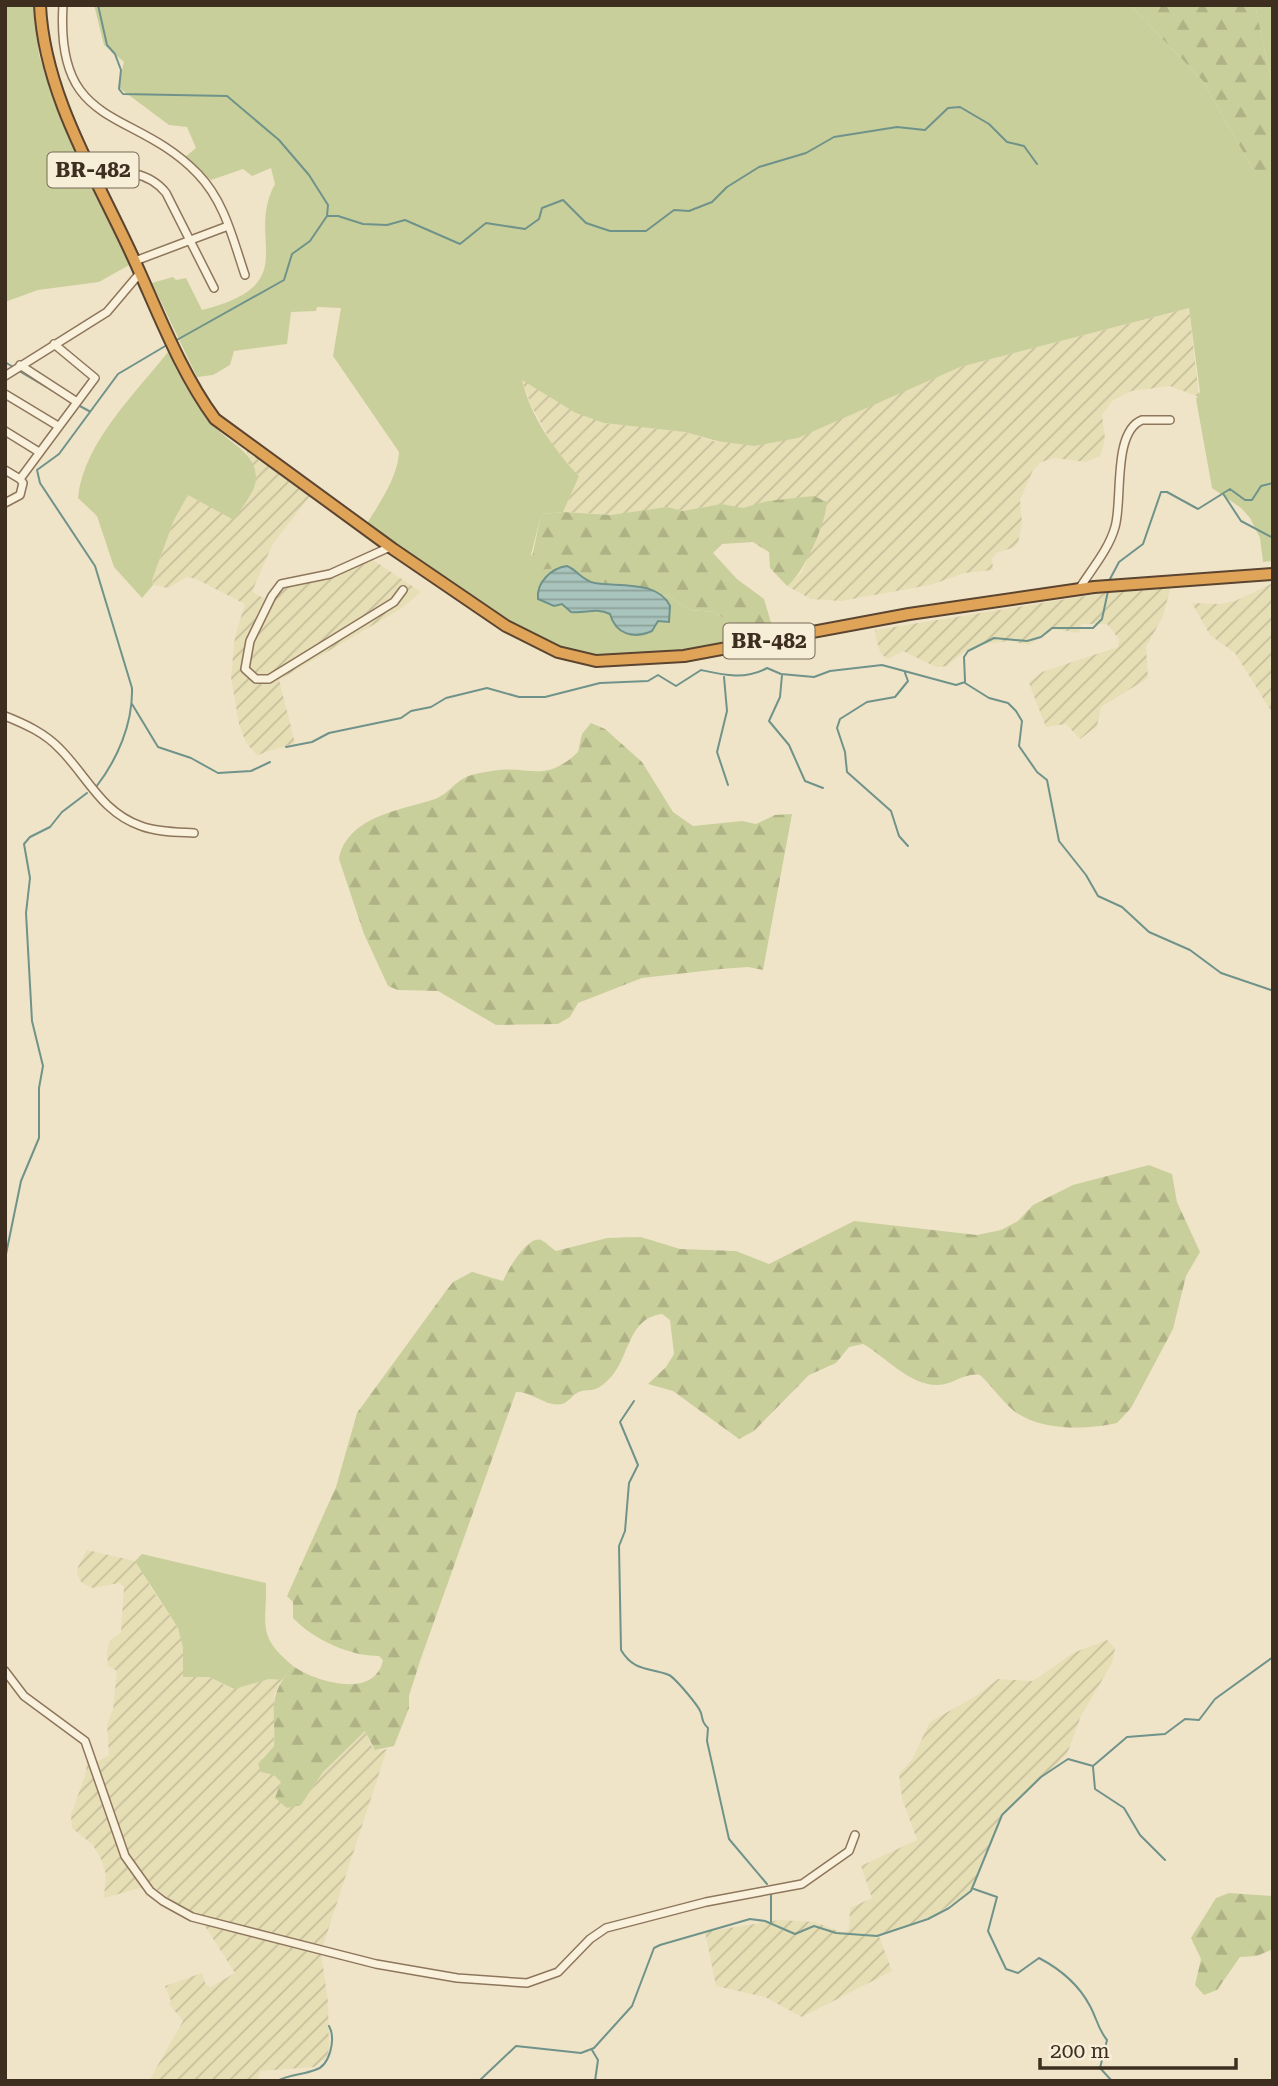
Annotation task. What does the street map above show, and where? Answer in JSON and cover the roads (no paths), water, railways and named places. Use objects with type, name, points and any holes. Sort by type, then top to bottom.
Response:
[{"type":"highway","name":"BR-482","points":[[40,5],[43,43],[50,72],[176,349],[202,401],[215,419],[390,547],[524,637],[567,655],[604,661],[684,656],[909,614],[1079,589],[1162,580],[1273,574]]},
{"type":"street","points":[[63,5],[62,26],[68,64],[85,97],[100,112],[163,147],[190,167],[214,195],[245,275]]},
{"type":"street","points":[[94,172],[131,172],[159,185],[214,288]]},
{"type":"street","points":[[135,261],[228,226]]},
{"type":"street","points":[[5,376],[107,312],[140,273]]},
{"type":"street","points":[[20,479],[93,382],[94,375],[54,344]]},
{"type":"street","points":[[20,365],[77,402]]},
{"type":"street","points":[[5,394],[58,426]]},
{"type":"street","points":[[1079,589],[1115,526],[1119,477],[1130,430],[1142,420],[1170,421]]},
{"type":"street","points":[[5,431],[39,452]]},
{"type":"street","points":[[5,470],[23,483],[20,495],[5,503]]},
{"type":"street","points":[[390,547],[330,574],[281,584],[272,596],[250,641],[245,669],[256,680],[269,679],[394,602],[403,590]]},
{"type":"street","points":[[5,716],[43,734],[61,750],[96,796],[113,810],[141,826],[194,834]]},
{"type":"street","points":[[5,1671],[24,1696],[44,1714],[77,1735],[90,1749],[125,1856],[156,1896],[192,1917],[376,1964],[457,1978],[527,1983],[558,1972],[590,1939],[606,1928],[706,1902],[802,1884],[849,1851],[855,1835]]},
{"type":"water","points":[[567,566],[591,582],[637,586],[656,592],[670,606],[669,622],[658,621],[652,631],[632,635],[621,631],[610,614],[600,611],[571,612],[562,604],[554,606],[538,599],[539,587],[546,577]]},
{"type":"waterway","points":[[98,5],[107,45],[115,54],[121,70],[119,89],[123,94],[227,96],[279,140],[309,175],[328,205],[327,216],[310,241],[292,254],[284,280],[175,341]]},
{"type":"waterway","points":[[328,216],[338,216],[363,224],[387,225],[405,220],[460,244],[486,223],[525,229],[539,219],[542,208],[563,200],[586,223],[610,231],[646,231],[674,210],[689,211],[712,202],[727,187],[759,167],[806,153],[834,137],[897,127],[925,130],[948,108],[960,107],[989,124],[1007,142],[1024,146],[1037,164]]},
{"type":"waterway","points":[[96,787],[111,765],[127,728],[132,688],[95,566],[40,483],[37,470],[59,454],[118,374],[167,345]]},
{"type":"waterway","points":[[5,362],[13,367]]},
{"type":"waterway","points":[[19,371],[53,391]]},
{"type":"waterway","points":[[78,405],[89,411]]},
{"type":"waterway","points":[[1110,579],[1119,562],[1143,544],[1161,492],[1167,492],[1198,509],[1230,489],[1245,500],[1252,500],[1261,486],[1273,483]]},
{"type":"waterway","points":[[1224,495],[1241,521],[1273,538]]},
{"type":"waterway","points":[[965,681],[964,657],[968,651],[994,638],[1027,641],[1041,637],[1052,628],[1093,628],[1102,619],[1108,591]]},
{"type":"waterway","points":[[286,747],[312,742],[329,733],[401,718],[411,711],[431,707],[446,698],[487,688],[519,697],[545,697],[600,683],[648,681],[658,675],[676,686],[701,670],[743,675],[767,668],[781,674],[814,677],[830,671],[882,665],[956,685],[965,682]]},
{"type":"waterway","points":[[905,673],[908,681],[895,697],[867,702],[840,719],[837,728],[845,752],[847,772],[891,811],[899,836],[908,846]]},
{"type":"waterway","points":[[782,675],[780,697],[769,721],[789,745],[805,781],[823,788]]},
{"type":"waterway","points":[[724,677],[727,711],[717,752],[728,785]]},
{"type":"waterway","points":[[965,683],[989,698],[1008,703],[1016,711],[1022,721],[1019,746],[1037,772],[1047,780],[1059,841],[1086,875],[1098,896],[1122,907],[1149,932],[1190,950],[1221,973],[1271,990]]},
{"type":"waterway","points":[[132,704],[158,747],[191,758],[218,773],[251,771],[270,762]]},
{"type":"waterway","points":[[5,1259],[21,1181],[39,1138],[39,1088],[43,1066],[32,1021],[26,913],[30,878],[24,844],[30,837],[50,827],[62,812],[87,793]]},
{"type":"waterway","points":[[634,1401],[620,1422],[638,1465],[629,1483],[625,1531],[619,1546],[621,1650],[631,1662],[642,1668],[672,1677],[699,1709],[708,1728],[707,1741],[729,1839],[767,1884]]},
{"type":"waterway","points":[[479,2081],[516,2046],[581,2053],[594,2048],[632,2006],[654,1948],[660,1945],[750,1919],[765,1921],[795,1934],[814,1926],[836,1933],[877,1936],[928,1919],[949,1908],[971,1891],[1002,1815],[1041,1777],[1068,1759],[1093,1766],[1127,1737],[1165,1734],[1185,1719],[1199,1720],[1215,1699],[1273,1657]]},
{"type":"waterway","points":[[1093,1767],[1095,1789],[1124,1808],[1140,1835],[1165,1860]]},
{"type":"waterway","points":[[974,1889],[997,1897],[988,1931],[1006,1969],[1018,1973],[1039,1958],[1068,1978],[1086,1998],[1107,2040],[1100,2068],[1112,2081]]},
{"type":"waterway","points":[[771,1893],[771,1922]]},
{"type":"waterway","points":[[277,2081],[315,2070],[324,2063],[332,2045],[329,2026]]},
{"type":"waterway","points":[[592,2050],[598,2060],[595,2081]]}]
